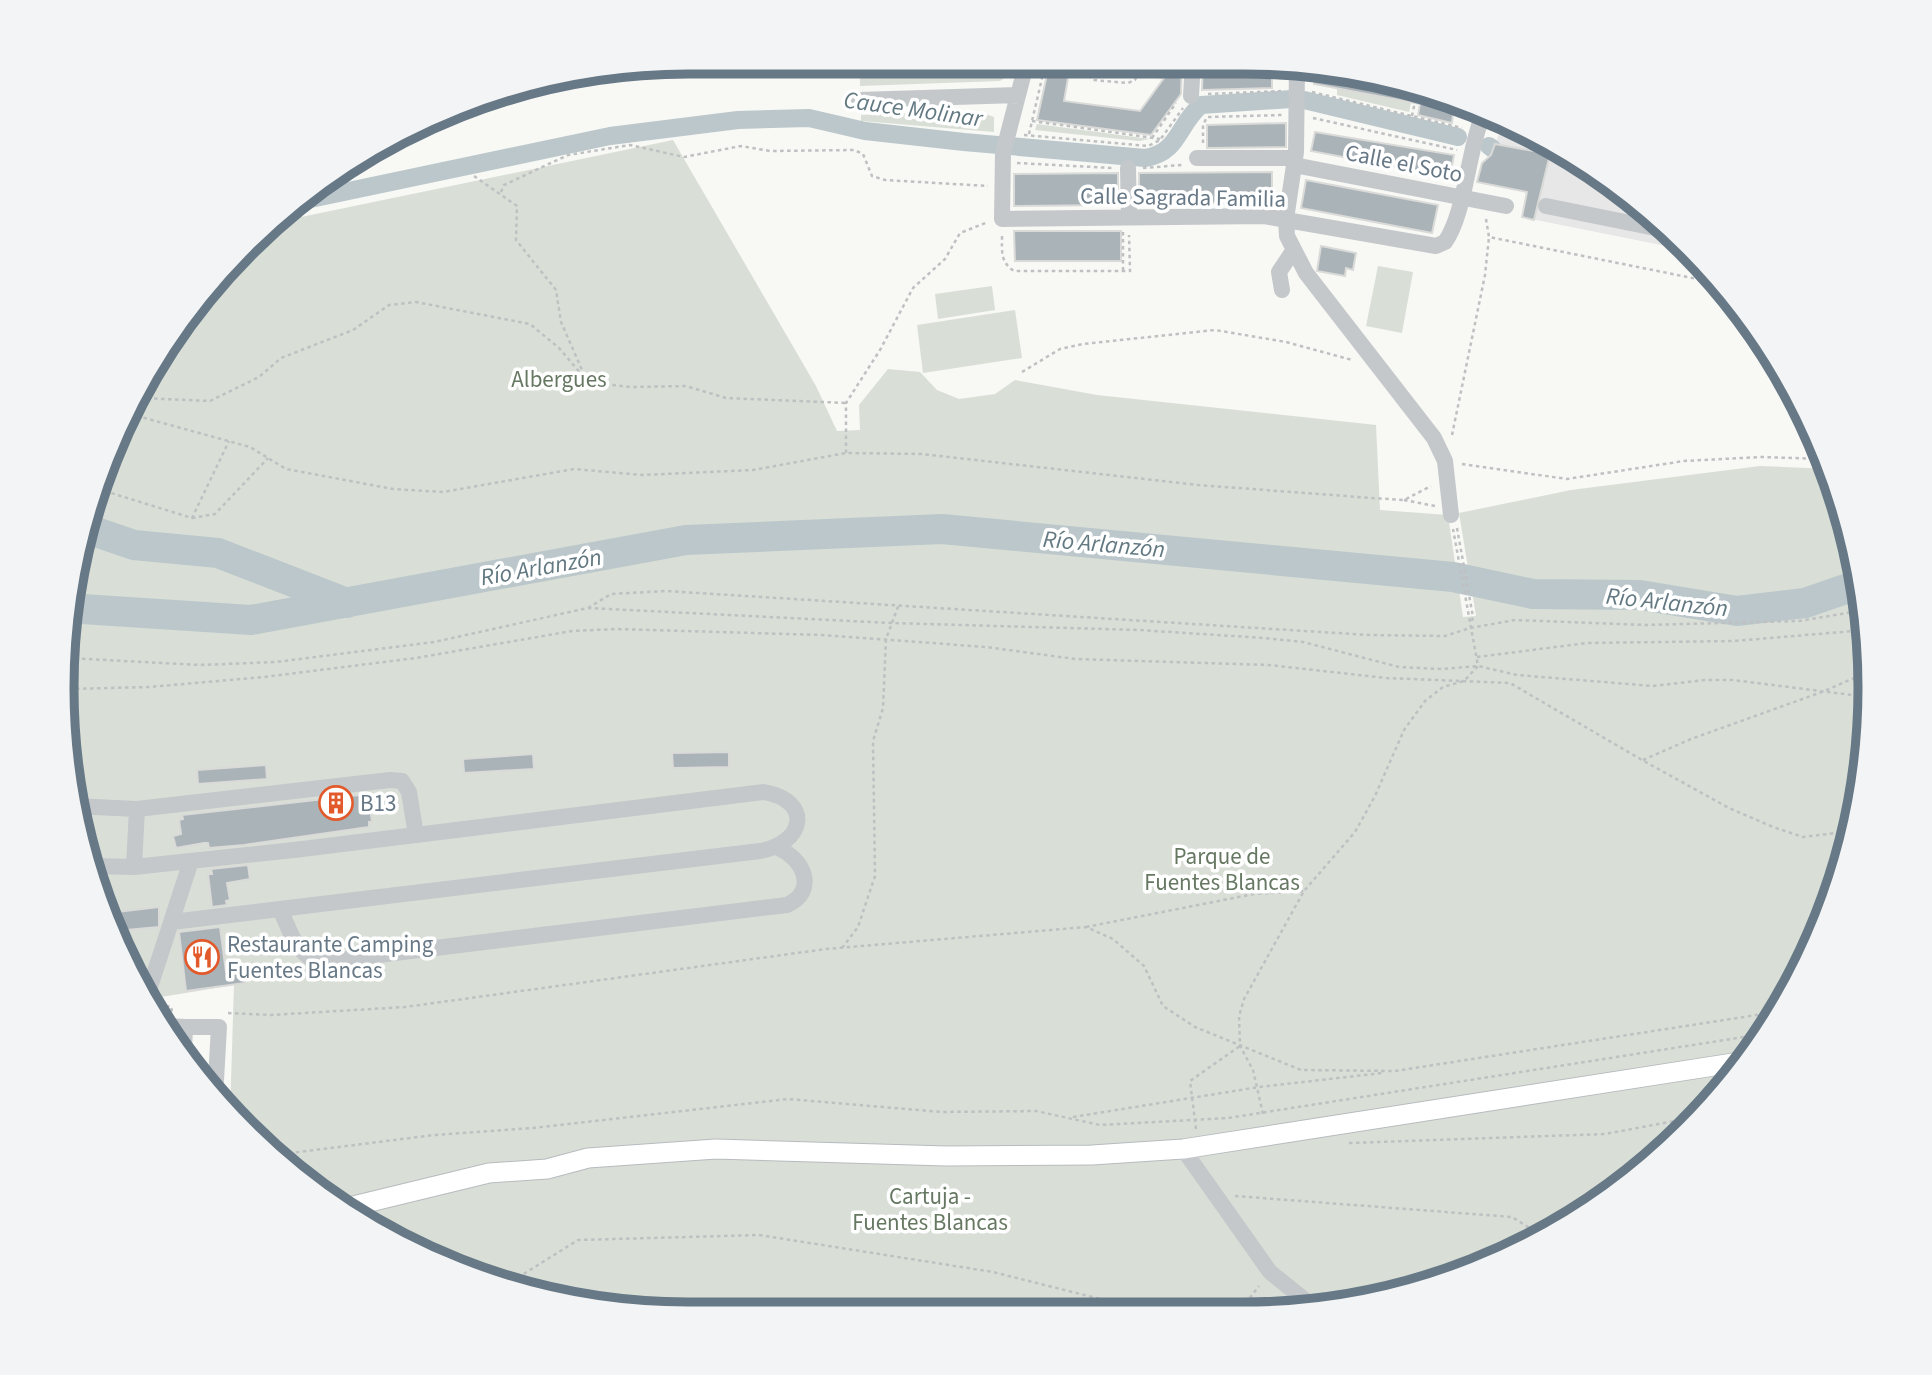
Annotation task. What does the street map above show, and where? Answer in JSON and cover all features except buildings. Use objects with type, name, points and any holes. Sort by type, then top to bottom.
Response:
[{"type":"main road","points":[[357,1205],[489,1173],[547,1169],[588,1158],[671,1152],[716,1149],[1037,1156],[1190,1147],[1730,1064]]},
{"type":"street","points":[[1002,219],[1002,187],[1009,158],[1008,136],[1024,74]]},
{"type":"street","points":[[1191,96],[1193,74]]},
{"type":"street","points":[[1297,76],[1295,162],[1286,219],[1293,251],[1306,273],[1434,438],[1445,461],[1451,513]]},
{"type":"street","points":[[859,100],[1018,95]]},
{"type":"street","points":[[1460,197],[1467,141],[1480,120]]},
{"type":"street","name":"Calle el Soto","points":[[1197,158],[1295,162],[1506,206]]},
{"type":"street","points":[[1128,169],[1129,217]]},
{"type":"street","name":"Calle Sagrada Familia","points":[[1002,219],[1264,215],[1430,246],[1445,242],[1460,197]]},
{"type":"street","points":[[1546,206],[1650,227]]},
{"type":"street","points":[[1282,290],[1279,272],[1293,251]]},
{"type":"street","points":[[85,807],[137,809],[390,780],[402,781],[409,792],[416,835]]},
{"type":"street","points":[[100,866],[134,867],[191,861],[764,792],[782,795],[794,807],[797,822],[793,837],[778,848],[172,922]]},
{"type":"street","points":[[134,867],[137,809]]},
{"type":"street","points":[[280,909],[300,951],[309,960],[321,962],[787,905],[797,900],[804,891],[803,873],[798,860],[778,848]]},
{"type":"street","points":[[151,985],[191,861]]},
{"type":"street","points":[[175,1026],[219,1027],[216,1080]]},
{"type":"street","points":[[184,1039],[185,1027]]},
{"type":"street","points":[[1190,1147],[1214,1195],[1270,1272],[1303,1298]]},
{"type":"path","points":[[1043,74],[1029,134],[1141,146],[1155,145],[1191,96],[1298,98],[1412,116],[1467,141]]},
{"type":"path","points":[[1089,74],[1093,80],[1128,83],[1135,80],[1138,74]]},
{"type":"path","points":[[1152,138],[1184,92],[1185,77],[1188,74]]},
{"type":"path","points":[[1009,158],[1128,169],[1168,168],[1194,163],[1203,148],[1203,125],[1208,117],[1298,98],[1467,141]]},
{"type":"path","points":[[1412,116],[1416,98]]},
{"type":"path","points":[[1032,121],[1161,139]]},
{"type":"path","points":[[501,192],[505,185],[568,155],[629,145],[684,157],[741,146],[770,150],[854,150],[863,154],[873,176],[885,180],[1002,187]]},
{"type":"path","points":[[474,176],[501,192],[517,206],[516,240],[556,290],[561,322],[588,382]]},
{"type":"path","points":[[1404,500],[1425,491],[1436,481],[1445,461],[1485,275],[1489,237],[1485,223],[1488,202]]},
{"type":"path","points":[[846,453],[846,403],[880,350],[913,288],[945,259],[960,233],[979,224],[1002,219],[1002,258],[1014,271],[1130,271],[1129,217]]},
{"type":"path","points":[[1489,237],[1704,280]]},
{"type":"path","points":[[146,398],[210,401],[260,377],[281,358],[353,330],[389,305],[416,302],[530,324],[559,348],[588,382],[630,387],[686,386],[726,398],[846,403]]},
{"type":"path","points":[[1022,372],[1060,349],[1083,344],[1214,330],[1286,342],[1383,369]]},
{"type":"path","points":[[137,416],[250,447],[286,469],[393,489],[443,492],[574,469],[642,475],[753,470],[846,453],[922,454],[1198,485],[1404,500],[1451,513],[1456,519],[1473,617],[1470,628],[1478,666],[1464,681],[1443,687],[1425,701],[1404,730],[1375,796],[1355,832],[1304,891],[1244,999],[1239,1016],[1240,1046],[1259,1087],[1267,1136]]},
{"type":"path","points":[[191,518],[229,441]]},
{"type":"path","points":[[1445,461],[1567,479],[1684,461],[1761,457],[1814,459]]},
{"type":"path","points":[[106,491],[191,518],[215,514],[268,458]]},
{"type":"path","points":[[588,608],[611,594],[666,591],[1369,635],[1445,636],[1470,628],[1515,621],[1646,625],[1764,622],[1799,621],[1854,612]]},
{"type":"path","points":[[841,949],[858,927],[875,876],[873,741],[883,708],[886,639],[899,604]]},
{"type":"path","points":[[75,658],[200,665],[276,662],[434,642],[588,608],[891,623],[1051,626],[1264,638],[1303,642],[1399,667],[1442,669],[1478,666],[1517,675],[1623,685],[1653,686],[1704,680],[1733,680],[1858,696]]},
{"type":"path","points":[[74,689],[149,687],[264,677],[416,658],[572,631],[733,632],[886,639],[986,647],[1075,659],[1269,665],[1386,678],[1510,682],[1642,760],[1773,828],[1803,837],[1841,832]]},
{"type":"path","points":[[1477,657],[1587,643],[1734,641],[1855,631]]},
{"type":"path","points":[[1642,760],[1691,738],[1822,692],[1858,676]]},
{"type":"path","points":[[232,1012],[271,1015],[405,1006],[841,949],[1086,927],[1254,894],[1304,891]]},
{"type":"path","points":[[1086,927],[1113,939],[1144,966],[1163,1006],[1195,1027],[1301,1070],[1395,1071]]},
{"type":"path","points":[[1070,1117],[1259,1087],[1395,1071],[1764,1014]]},
{"type":"path","points":[[289,1154],[434,1135],[533,1128],[788,1099],[942,1112],[1036,1111],[1100,1125],[1195,1119],[1263,1113],[1750,1036]]},
{"type":"path","points":[[1190,1147],[1195,1119],[1190,1081],[1240,1046]]},
{"type":"path","points":[[1344,1143],[1605,1134],[1680,1121]]},
{"type":"path","points":[[1214,1195],[1512,1217],[1532,1229]]},
{"type":"path","points":[[518,1278],[578,1240],[759,1235],[993,1272],[1109,1302]]},
{"type":"path","points":[[1247,1302],[1270,1272]]},
{"type":"shaded area","points":[[1501,130],[1516,137],[1586,177],[1618,200],[1673,247],[1522,217],[1533,163],[1490,155]]},
{"type":"green space","points":[[1007,74],[1000,81],[860,86],[860,76]]},
{"type":"green space","points":[[1337,86],[1411,102],[1409,112],[1337,95]]},
{"type":"green space","points":[[977,111],[994,117],[994,132],[861,121],[861,115]]},
{"type":"green space","points":[[1037,124],[1150,139],[1139,141],[1035,130]]},
{"type":"green space","points":[[673,140],[816,386],[837,431],[860,430],[859,405],[888,369],[920,372],[937,390],[959,399],[995,394],[1015,380],[1097,395],[1376,425],[1380,510],[1448,515],[1463,617],[1476,616],[1459,513],[1571,490],[1760,466],[1818,468],[1838,529],[1853,607],[1857,647],[1857,728],[1847,807],[1838,846],[1812,922],[1795,959],[1755,1029],[1732,1061],[1679,1122],[1618,1175],[1551,1219],[1479,1255],[1403,1281],[1364,1290],[1244,1302],[647,1300],[568,1290],[529,1281],[453,1255],[416,1238],[346,1198],[314,1175],[253,1122],[230,1097],[234,985],[158,998],[137,959],[106,885],[85,807],[79,768],[74,688],[79,607],[94,529],[120,453],[156,380],[200,314],[253,253],[291,219]]},
{"type":"green space","points":[[1378,266],[1413,272],[1402,333],[1366,326]]},
{"type":"green space","points":[[992,286],[995,310],[938,319],[935,294]]},
{"type":"green space","points":[[1015,310],[1022,358],[923,373],[917,325]]},
{"type":"waterway","name":"Cauce Molinar","points":[[317,198],[610,136],[738,120],[809,118],[865,131],[1145,158],[1156,155],[1172,144],[1201,105],[1291,99]]},
{"type":"waterway","name":"Cauce Molinar","points":[[1304,100],[1458,137]]},
{"type":"waterway","name":"Cauce Molinar","points":[[1489,146],[1493,149]]},
{"type":"waterway","name":"Río Arlanzón","points":[[79,609],[251,620],[686,540],[942,529],[1453,577],[1533,594],[1640,595],[1737,611],[1805,603],[1850,587]]},
{"type":"waterway","name":"Río Arlanzón","points":[[93,531],[134,545],[218,553],[347,603]]},
{"type":"place","name":"B13","points":[[336,803]]},
{"type":"place","name":"Restaurante Camping Fuentes Blancas","points":[[202,957]]},
{"type":"park label","name":"Albergues","points":[[559,379]]},
{"type":"park label","name":"Parque de Fuentes Blancas","points":[[1222,869]]},
{"type":"park label","name":"Cartuja - Fuentes Blancas","points":[[930,1209]]}]
